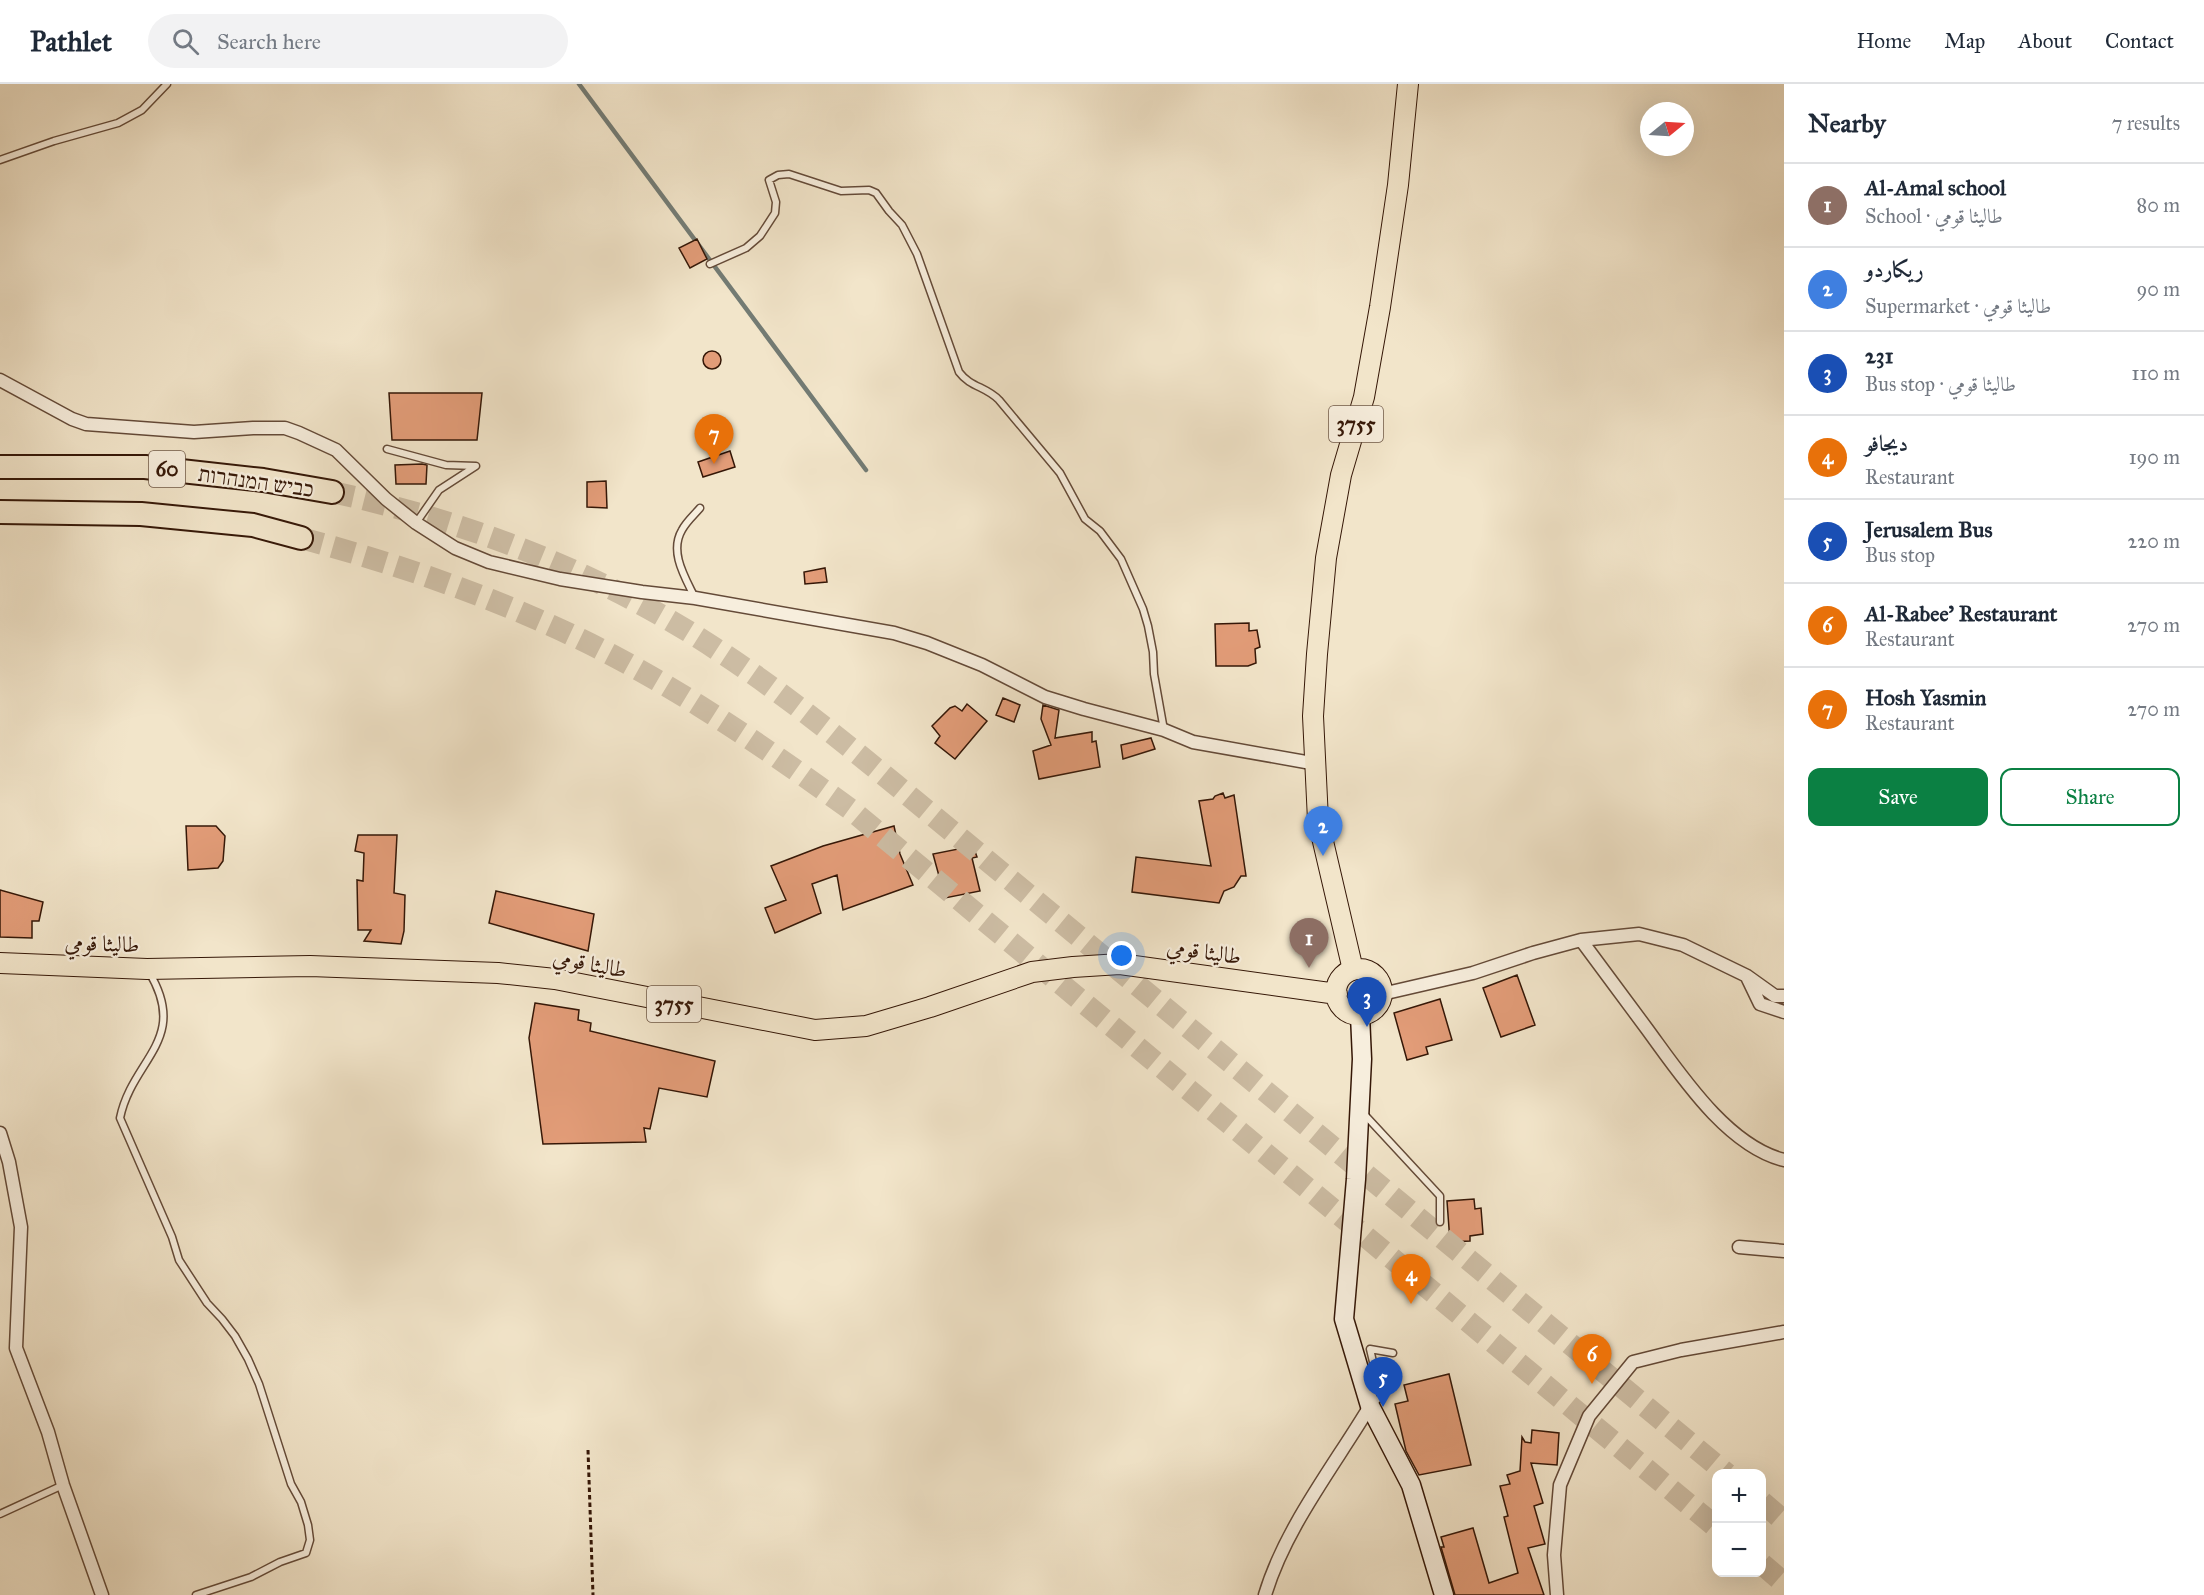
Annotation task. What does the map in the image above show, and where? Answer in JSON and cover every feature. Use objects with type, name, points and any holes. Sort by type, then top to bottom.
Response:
[{"type":"highway","name":"כביש המנהרות","points":[[0,467],[145,467],[263,480],[332,492]]},
{"type":"highway","name":"כביש המנהרות","points":[[0,512],[141,514],[253,525],[301,538]]},
{"type":"main road","name":"3755","points":[[1353,970],[1318,820],[1313,716],[1326,558],[1341,475],[1364,397],[1368,375],[1398,185],[1408,84]]},
{"type":"main road","name":"طاليثا قومي","points":[[0,963],[147,969],[310,966],[498,973],[555,979],[815,1030],[866,1026],[930,1008],[1032,972],[1073,966],[1119,964],[1337,994]]},
{"type":"main road","points":[[1363,969],[1375,976],[1382,988],[1377,1006],[1372,1011],[1360,1015],[1342,1007],[1337,994],[1340,980],[1353,970],[1363,969]]},
{"type":"street","points":[[0,380],[72,419],[86,424],[194,432],[285,428],[300,433],[336,450],[386,499],[416,523],[455,548],[489,561],[560,579],[695,598],[894,633],[927,643],[982,665],[1045,697],[1164,730],[1192,742],[1317,764]]},
{"type":"street","points":[[1382,994],[1462,976],[1581,940],[1639,934],[1683,945],[1747,976],[1775,996],[1784,996]]},
{"type":"street","points":[[1581,940],[1689,1086],[1737,1137],[1772,1157],[1784,1160]]},
{"type":"street","points":[[1747,976],[1760,1004],[1784,1012]]},
{"type":"street","points":[[1360,1015],[1362,1059],[1360,1109],[1353,1232],[1344,1319],[1370,1406],[1411,1485],[1444,1595]]},
{"type":"street","points":[[0,1133],[4,1163],[21,1227],[16,1348],[48,1432],[63,1485],[102,1595]]},
{"type":"street","points":[[1739,1247],[1784,1251]]},
{"type":"street","points":[[1557,1595],[1554,1555],[1560,1485],[1589,1416],[1633,1362],[1681,1350],[1784,1332]]},
{"type":"street","points":[[1265,1595],[1273,1568],[1295,1525],[1370,1406]]},
{"type":"lane","points":[[0,160],[54,141],[118,123],[142,110],[167,84]]},
{"type":"lane","points":[[710,264],[746,248],[760,236],[775,213],[776,202],[769,180],[778,175],[799,176],[841,191],[869,190],[876,193],[902,225],[917,254],[959,372],[965,381],[993,394],[999,400],[1060,473],[1085,519],[1100,531],[1121,559],[1149,626],[1154,674],[1164,730]]},
{"type":"lane","points":[[387,449],[446,465],[476,465],[439,490],[416,523]]},
{"type":"lane","points":[[695,598],[685,578],[675,546],[682,529],[700,508]]},
{"type":"lane","points":[[147,969],[160,989],[162,1033],[152,1056],[136,1077],[123,1103],[120,1118],[172,1237],[179,1260],[248,1359],[259,1384],[291,1484],[301,1502],[310,1540],[306,1553],[280,1562],[250,1577],[196,1595]]},
{"type":"lane","points":[[1360,1109],[1440,1196],[1440,1222]]},
{"type":"lane","points":[[1370,1406],[1381,1396],[1370,1349],[1393,1353]]},
{"type":"lane","points":[[0,1514],[63,1485]]},
{"type":"path","points":[[588,1450],[593,1595]]},
{"type":"building","points":[[697,239],[707,259],[690,268],[679,248]]},
{"type":"building","points":[[712,351],[718,354],[721,360],[718,366],[712,369],[706,366],[703,360],[706,354]]},
{"type":"building","points":[[389,393],[482,393],[477,440],[392,440]]},
{"type":"building","points":[[730,451],[735,467],[703,477],[698,462]]},
{"type":"building","points":[[395,465],[427,465],[426,484],[396,484]]},
{"type":"building","points":[[606,481],[607,508],[587,507],[587,482]]},
{"type":"building","points":[[825,568],[827,582],[805,584],[804,572]]},
{"type":"building","points":[[1249,623],[1249,631],[1257,630],[1260,647],[1255,649],[1256,663],[1248,666],[1216,666],[1215,624]]},
{"type":"building","points":[[1003,698],[1020,705],[1014,722],[996,715]]},
{"type":"building","points":[[967,704],[987,721],[955,759],[935,743],[940,736],[932,726],[950,708],[955,706],[962,711]]},
{"type":"building","points":[[1043,705],[1059,710],[1055,738],[1092,732],[1092,742],[1096,741],[1100,767],[1039,779],[1033,751],[1051,745],[1041,719]]},
{"type":"building","points":[[1151,738],[1155,749],[1123,759],[1121,745]]},
{"type":"building","points":[[1223,793],[1225,798],[1234,795],[1246,876],[1241,876],[1234,887],[1224,891],[1219,903],[1132,892],[1136,857],[1211,866],[1199,801],[1213,799]]},
{"type":"building","points":[[186,826],[216,826],[225,836],[223,861],[218,868],[188,870]]},
{"type":"building","points":[[894,826],[900,854],[913,885],[843,910],[837,875],[812,884],[821,913],[775,933],[765,908],[786,900],[771,866],[823,846]]},
{"type":"building","points":[[358,835],[397,835],[394,893],[405,895],[404,931],[401,944],[364,941],[371,930],[358,930],[357,880],[363,881],[364,853],[355,851]]},
{"type":"building","points":[[973,846],[977,857],[972,858],[980,891],[945,898],[933,854]]},
{"type":"building","points":[[0,890],[43,902],[39,921],[32,921],[32,938],[0,937]]},
{"type":"building","points":[[496,891],[594,914],[588,951],[489,923]]},
{"type":"building","points":[[1517,975],[1535,1025],[1501,1037],[1483,988]]},
{"type":"building","points":[[1440,999],[1452,1040],[1426,1047],[1428,1054],[1407,1060],[1394,1013]]},
{"type":"building","points":[[535,1003],[579,1010],[578,1020],[591,1023],[590,1031],[715,1061],[707,1097],[659,1088],[650,1129],[644,1128],[646,1142],[543,1144],[529,1038]]},
{"type":"building","points":[[1474,1199],[1475,1209],[1481,1208],[1483,1234],[1470,1236],[1470,1241],[1450,1242],[1447,1201]]},
{"type":"building","points":[[1449,1374],[1471,1465],[1419,1475],[1406,1451],[1395,1404],[1408,1401],[1404,1385]]},
{"type":"building","points":[[1532,1430],[1559,1433],[1557,1465],[1531,1463],[1543,1503],[1534,1506],[1545,1544],[1528,1548],[1544,1595],[1455,1595],[1441,1547],[1444,1547],[1441,1537],[1473,1528],[1489,1583],[1518,1573],[1504,1517],[1508,1516],[1500,1486],[1510,1484],[1507,1475],[1520,1471],[1522,1437],[1525,1442],[1531,1443]]},
{"type":"waterway","points":[[579,84],[866,470]]},
{"type":"tunnel","points":[[332,492],[435,519],[535,554],[631,599],[745,668],[896,785],[1721,1469]]},
{"type":"tunnel","points":[[301,538],[418,573],[494,601],[569,634],[638,669],[731,726],[791,767],[850,809],[1712,1524]]},
{"type":"tunnel","points":[[1766,1505],[1784,1521]]},
{"type":"tunnel","points":[[1766,1567],[1784,1583]]},
{"type":"place","name":"Hosh Yasmin","points":[[714,464]]},
{"type":"place","name":"ريكاردو","points":[[1323,856]]},
{"type":"place","name":"Al-Amal school","points":[[1309,968]]},
{"type":"place","name":"231","points":[[1367,1027]]},
{"type":"place","name":"ديجافو","points":[[1411,1304]]},
{"type":"place","name":"Al-Rabee' Restaurant","points":[[1592,1384]]},
{"type":"place","name":"Jerusalem Bus","points":[[1383,1407]]}]
